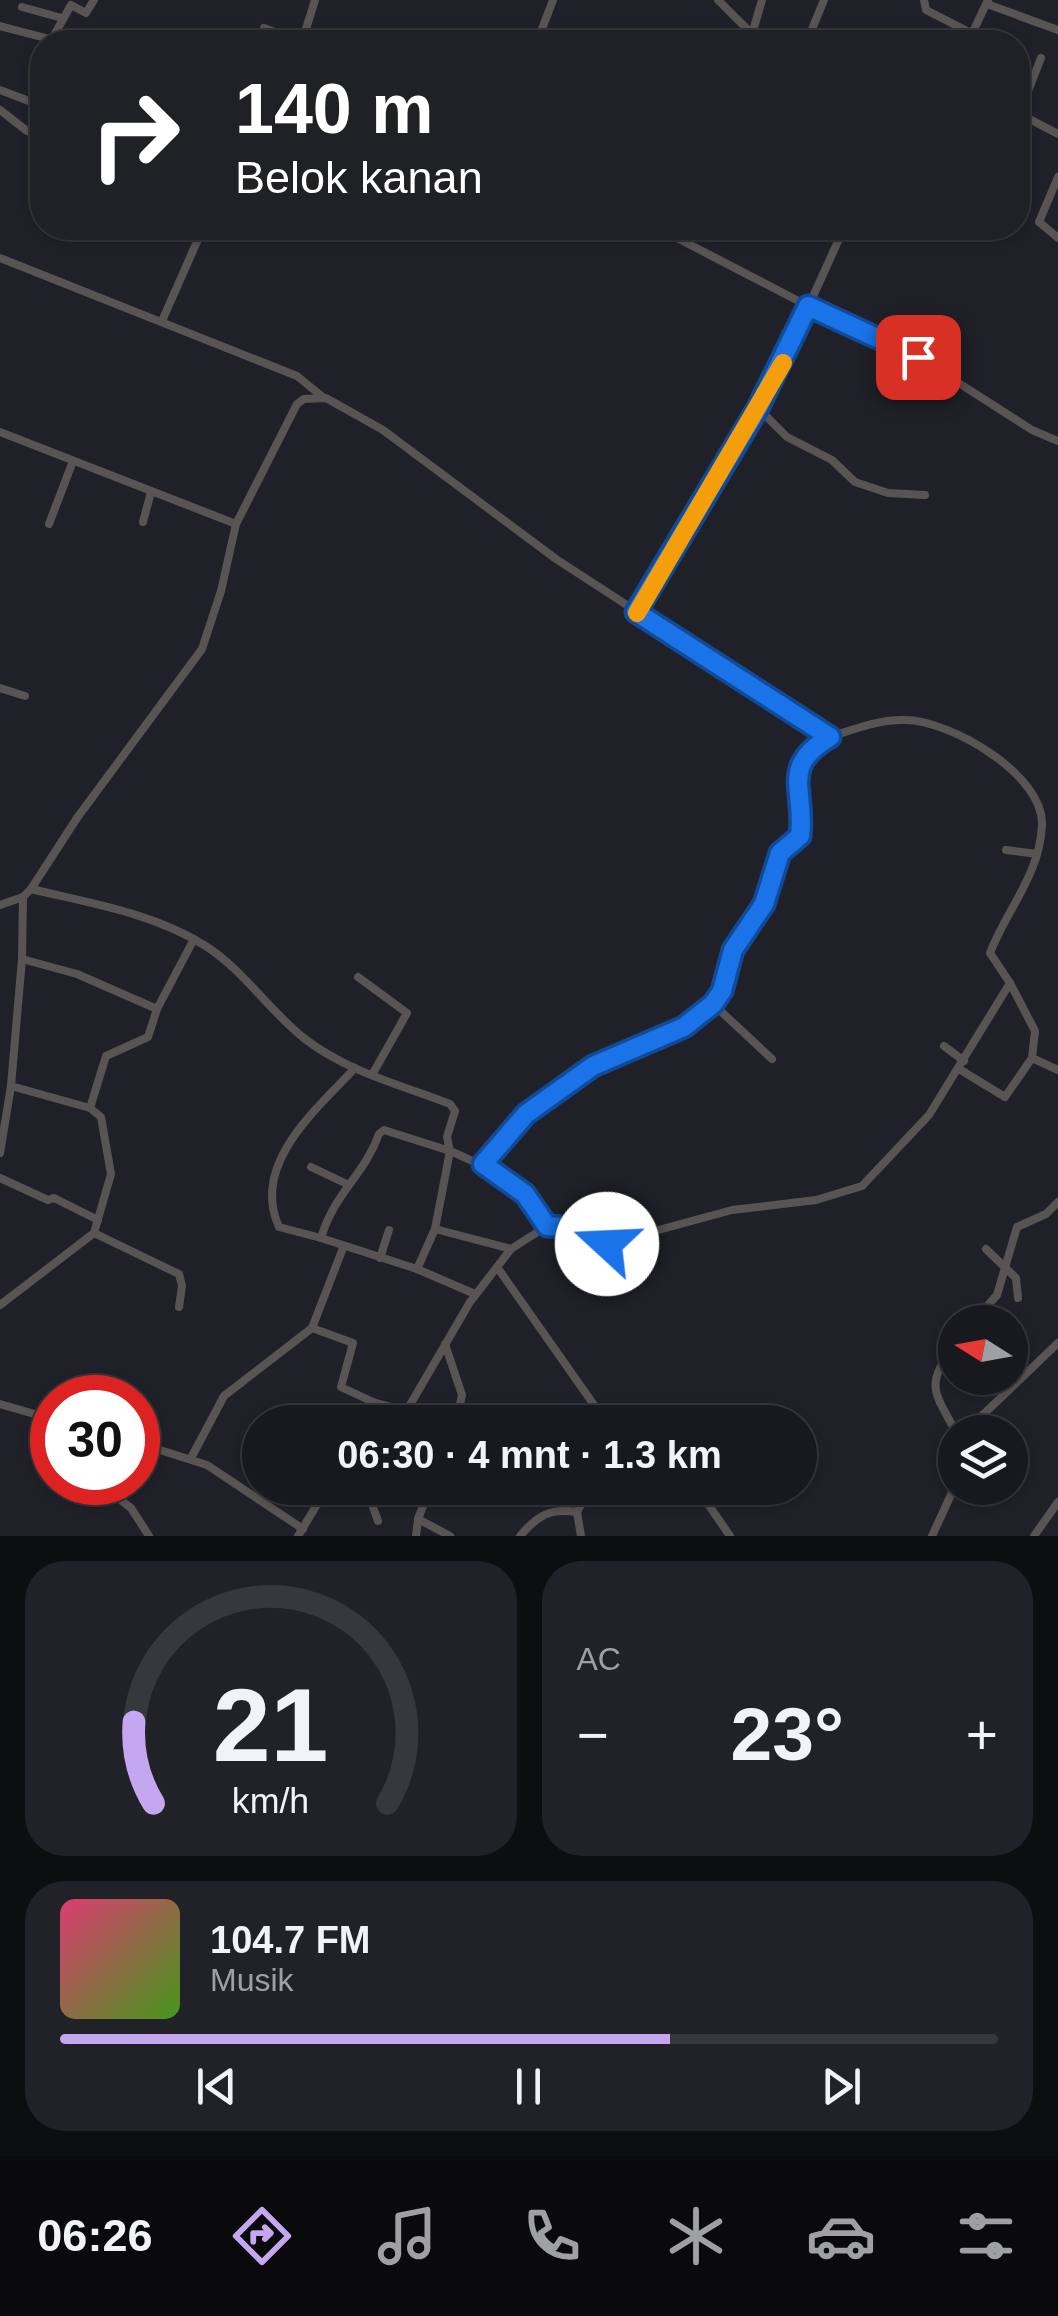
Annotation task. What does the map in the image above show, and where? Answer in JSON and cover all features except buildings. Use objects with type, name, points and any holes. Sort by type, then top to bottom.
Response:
[{"type":"street","points":[[59,30],[72,2],[86,12],[94,0]]},
{"type":"street","points":[[306,30],[315,0]]},
{"type":"street","points":[[542,30],[553,0]]},
{"type":"street","points":[[718,0],[748,30]]},
{"type":"street","points":[[753,30],[762,0]]},
{"type":"street","points":[[815,30],[824,0]]},
{"type":"street","points":[[924,0],[926,10],[958,30]]},
{"type":"street","points":[[975,30],[988,2],[1058,29]]},
{"type":"street","points":[[22,7],[62,18]]},
{"type":"street","points":[[0,26],[30,34]]},
{"type":"street","points":[[264,28],[269,30]]},
{"type":"street","points":[[1030,85],[1041,58]]},
{"type":"street","points":[[0,90],[30,101]]},
{"type":"street","points":[[0,110],[30,131]]},
{"type":"street","points":[[1030,120],[1058,134]]},
{"type":"street","points":[[1058,177],[1040,222],[1058,238]]},
{"type":"street","points":[[162,321],[197,240]]},
{"type":"street","points":[[681,240],[918,357],[1032,430],[1058,441]]},
{"type":"street","points":[[636,612],[758,408],[838,240]]},
{"type":"street","points":[[0,258],[306,382],[324,398],[382,430],[496,516],[636,612],[830,737]]},
{"type":"street","points":[[0,905],[23,897],[31,889],[77,818],[202,649],[222,591],[236,524],[292,412],[304,399],[306,382]]},
{"type":"street","points":[[304,399],[324,398]]},
{"type":"street","points":[[758,408],[788,436],[832,460],[855,482],[888,494],[925,495]]},
{"type":"street","points":[[0,432],[236,524]]},
{"type":"street","points":[[48,524],[73,461]]},
{"type":"street","points":[[143,522],[151,492]]},
{"type":"street","points":[[0,688],[25,696]]},
{"type":"street","points":[[483,1164],[526,1114],[593,1066],[684,1027],[713,1004],[722,991],[733,950],[764,904],[780,853],[800,836],[797,774],[801,761],[812,748],[830,737],[905,720],[932,725],[962,738],[1016,771],[1042,814],[1037,854],[1027,886],[990,950],[991,958],[1010,983],[1035,1031],[1032,1058],[1005,1097],[962,1065],[944,1046]]},
{"type":"street","points":[[1006,850],[1037,854]]},
{"type":"street","points":[[31,889],[127,912],[194,939],[216,953],[302,1037],[372,1076],[450,1104],[455,1111],[447,1137],[450,1151],[435,1229],[417,1269]]},
{"type":"street","points":[[0,1153],[11,1086],[23,897]]},
{"type":"street","points":[[90,1108],[106,1056],[148,1036],[157,1009],[194,939]]},
{"type":"street","points":[[22,959],[77,974],[157,1009]]},
{"type":"street","points":[[358,978],[407,1013],[372,1076]]},
{"type":"street","points":[[411,1405],[475,1294],[511,1249],[547,1226],[562,1227],[607,1244],[732,1210],[816,1200],[862,1186],[930,1115],[1010,983]]},
{"type":"street","points":[[713,1004],[772,1060]]},
{"type":"street","points":[[0,1035],[14,1038]]},
{"type":"street","points":[[1032,1058],[1058,1070]]},
{"type":"street","points":[[355,1068],[290,1143],[273,1186],[279,1227],[417,1269],[475,1294]]},
{"type":"street","points":[[0,1306],[94,1233],[110,1184],[111,1159],[102,1117],[90,1108],[11,1086]]},
{"type":"street","points":[[321,1238],[348,1184],[365,1166],[382,1131],[483,1164],[525,1194],[547,1226]]},
{"type":"street","points":[[311,1167],[348,1184]]},
{"type":"street","points":[[0,1178],[98,1220]]},
{"type":"street","points":[[989,1305],[998,1295],[1016,1226],[1046,1214],[1058,1202]]},
{"type":"street","points":[[435,1229],[511,1249]]},
{"type":"street","points":[[380,1258],[388,1230]]},
{"type":"street","points":[[94,1233],[178,1274],[182,1286],[179,1307]]},
{"type":"street","points":[[191,1458],[224,1396],[312,1328],[342,1248]]},
{"type":"street","points":[[986,1249],[1019,1284],[1018,1298]]},
{"type":"street","points":[[497,1268],[594,1405]]},
{"type":"street","points":[[312,1328],[353,1344],[340,1387],[383,1405]]},
{"type":"street","points":[[983,1415],[1058,1343]]},
{"type":"street","points":[[445,1344],[462,1395],[460,1405]]},
{"type":"street","points":[[938,1370],[933,1389],[947,1415]]},
{"type":"street","points":[[0,1404],[30,1413]]},
{"type":"street","points":[[160,1449],[191,1458],[300,1532],[317,1505]]},
{"type":"street","points":[[1034,1536],[1058,1502]]},
{"type":"street","points":[[126,1505],[149,1536]]},
{"type":"street","points":[[372,1505],[378,1522]]},
{"type":"street","points":[[416,1536],[423,1505]]},
{"type":"street","points":[[581,1536],[578,1512],[582,1505]]},
{"type":"street","points":[[709,1505],[730,1536]]},
{"type":"street","points":[[932,1536],[946,1505]]},
{"type":"street","points":[[520,1536],[540,1515],[559,1508],[578,1512]]},
{"type":"street","points":[[418,1519],[450,1536]]},
{"type":"slow traffic","points":[[637,613],[783,363]]},
{"type":"route","points":[[607,1244],[562,1227],[547,1226],[525,1194],[483,1164],[526,1114],[593,1066],[684,1027],[713,1004],[722,991],[733,950],[764,904],[780,853],[800,836],[797,774],[801,761],[812,748],[830,737],[636,612],[758,408],[808,306],[918,357]]}]
